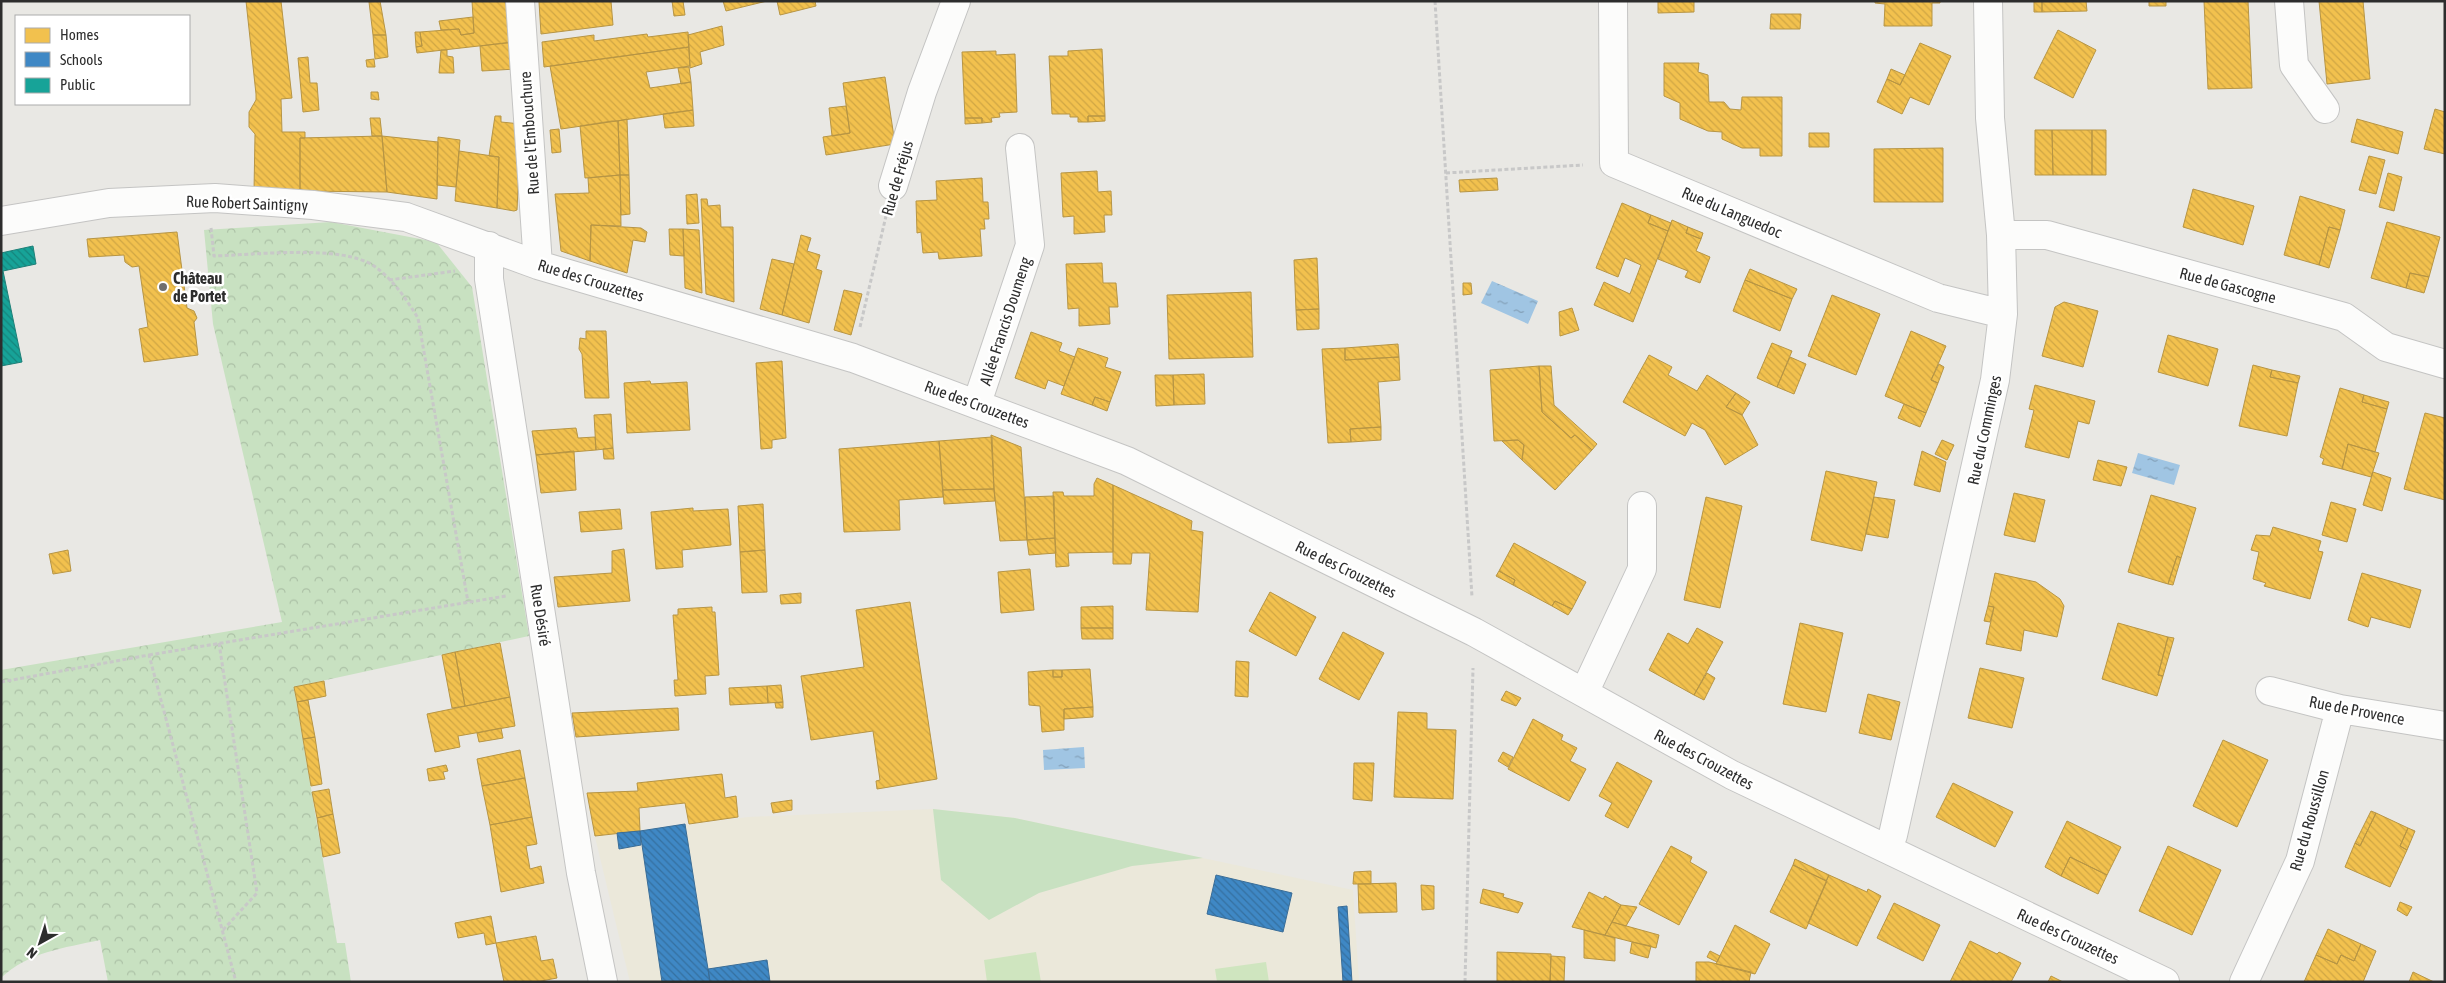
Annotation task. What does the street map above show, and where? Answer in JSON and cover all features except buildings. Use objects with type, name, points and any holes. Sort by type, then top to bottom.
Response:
[{"type":"street","name":"Rue de l'Embouchure","points":[[520,1],[538,265]]},
{"type":"street","name":"Rue de Fréjus","points":[[893,186],[922,92],[956,1]]},
{"type":"street","points":[[1613,1],[1614,163]]},
{"type":"street","name":"Rue du Comminges","points":[[1887,849],[1893,835],[1995,380],[2003,314],[2001,236],[1990,118],[1988,1]]},
{"type":"street","points":[[2289,1],[2294,65],[2325,109]]},
{"type":"street","name":"Allée Francis Doumeng","points":[[977,403],[1030,244],[1020,148]]},
{"type":"street","name":"Rue du Languedoc","points":[[1614,163],[1938,298],[2003,314]]},
{"type":"street","name":"Rue Robert Saintigny","points":[[1,221],[109,203],[215,198],[313,205],[406,217],[490,246]]},
{"type":"street","name":"Rue de Gascogne","points":[[2001,236],[2047,235],[2344,317],[2386,346],[2445,364]]},
{"type":"street","name":"Rue des Crouzettes","points":[[490,246],[538,265],[853,358],[977,403],[1127,461],[1474,632],[1732,775],[2165,982]]},
{"type":"street","name":"Rue Désiré","points":[[490,246],[490,279],[581,873],[603,982]]},
{"type":"street","points":[[1584,693],[1642,569],[1642,506]]},
{"type":"street","name":"Rue de Provence","points":[[2270,690],[2340,709],[2445,726]]},
{"type":"street","name":"Rue du Roussillon","points":[[2244,982],[2300,861],[2340,709]]},
{"type":"path","points":[[1435,1],[1474,632],[1465,982]]},
{"type":"path","points":[[1446,173],[1614,163]]},
{"type":"path","name":"Rue de Fréjus","points":[[853,358],[893,186]]},
{"type":"path","points":[[215,198],[211,221],[214,256],[336,253],[373,265],[400,291],[418,318],[468,602]]},
{"type":"path","points":[[389,280],[453,270],[490,279]]},
{"type":"path","points":[[1,682],[220,643],[538,592]]},
{"type":"path","points":[[220,643],[256,893],[223,931]]},
{"type":"path","points":[[149,655],[236,982]]},
{"type":"shaded area","points":[[933,809],[1015,818],[1353,890],[1359,982],[630,982],[595,837],[748,817]]},
{"type":"green space","points":[[331,222],[436,242],[472,287],[529,636],[294,687],[337,943],[345,943],[351,982],[108,982],[100,940],[47,952],[23,962],[1,978],[1,670],[282,622],[213,324],[204,230]]},
{"type":"green space","points":[[933,809],[1015,818],[1203,858],[1132,866],[1039,893],[989,920],[941,880]]},
{"type":"green space","points":[[1036,952],[1041,982],[987,982],[984,960]]},
{"type":"green space","points":[[1266,962],[1269,982],[1217,982],[1215,969]]},
{"type":"water","points":[[1492,281],[1538,301],[1528,324],[1481,303]]},
{"type":"water","points":[[2138,453],[2180,465],[2174,485],[2132,473]]},
{"type":"water","points":[[1084,747],[1085,768],[1044,770],[1043,750]]},
{"type":"place","name":"Château de Portet","points":[[163,287]]}]
